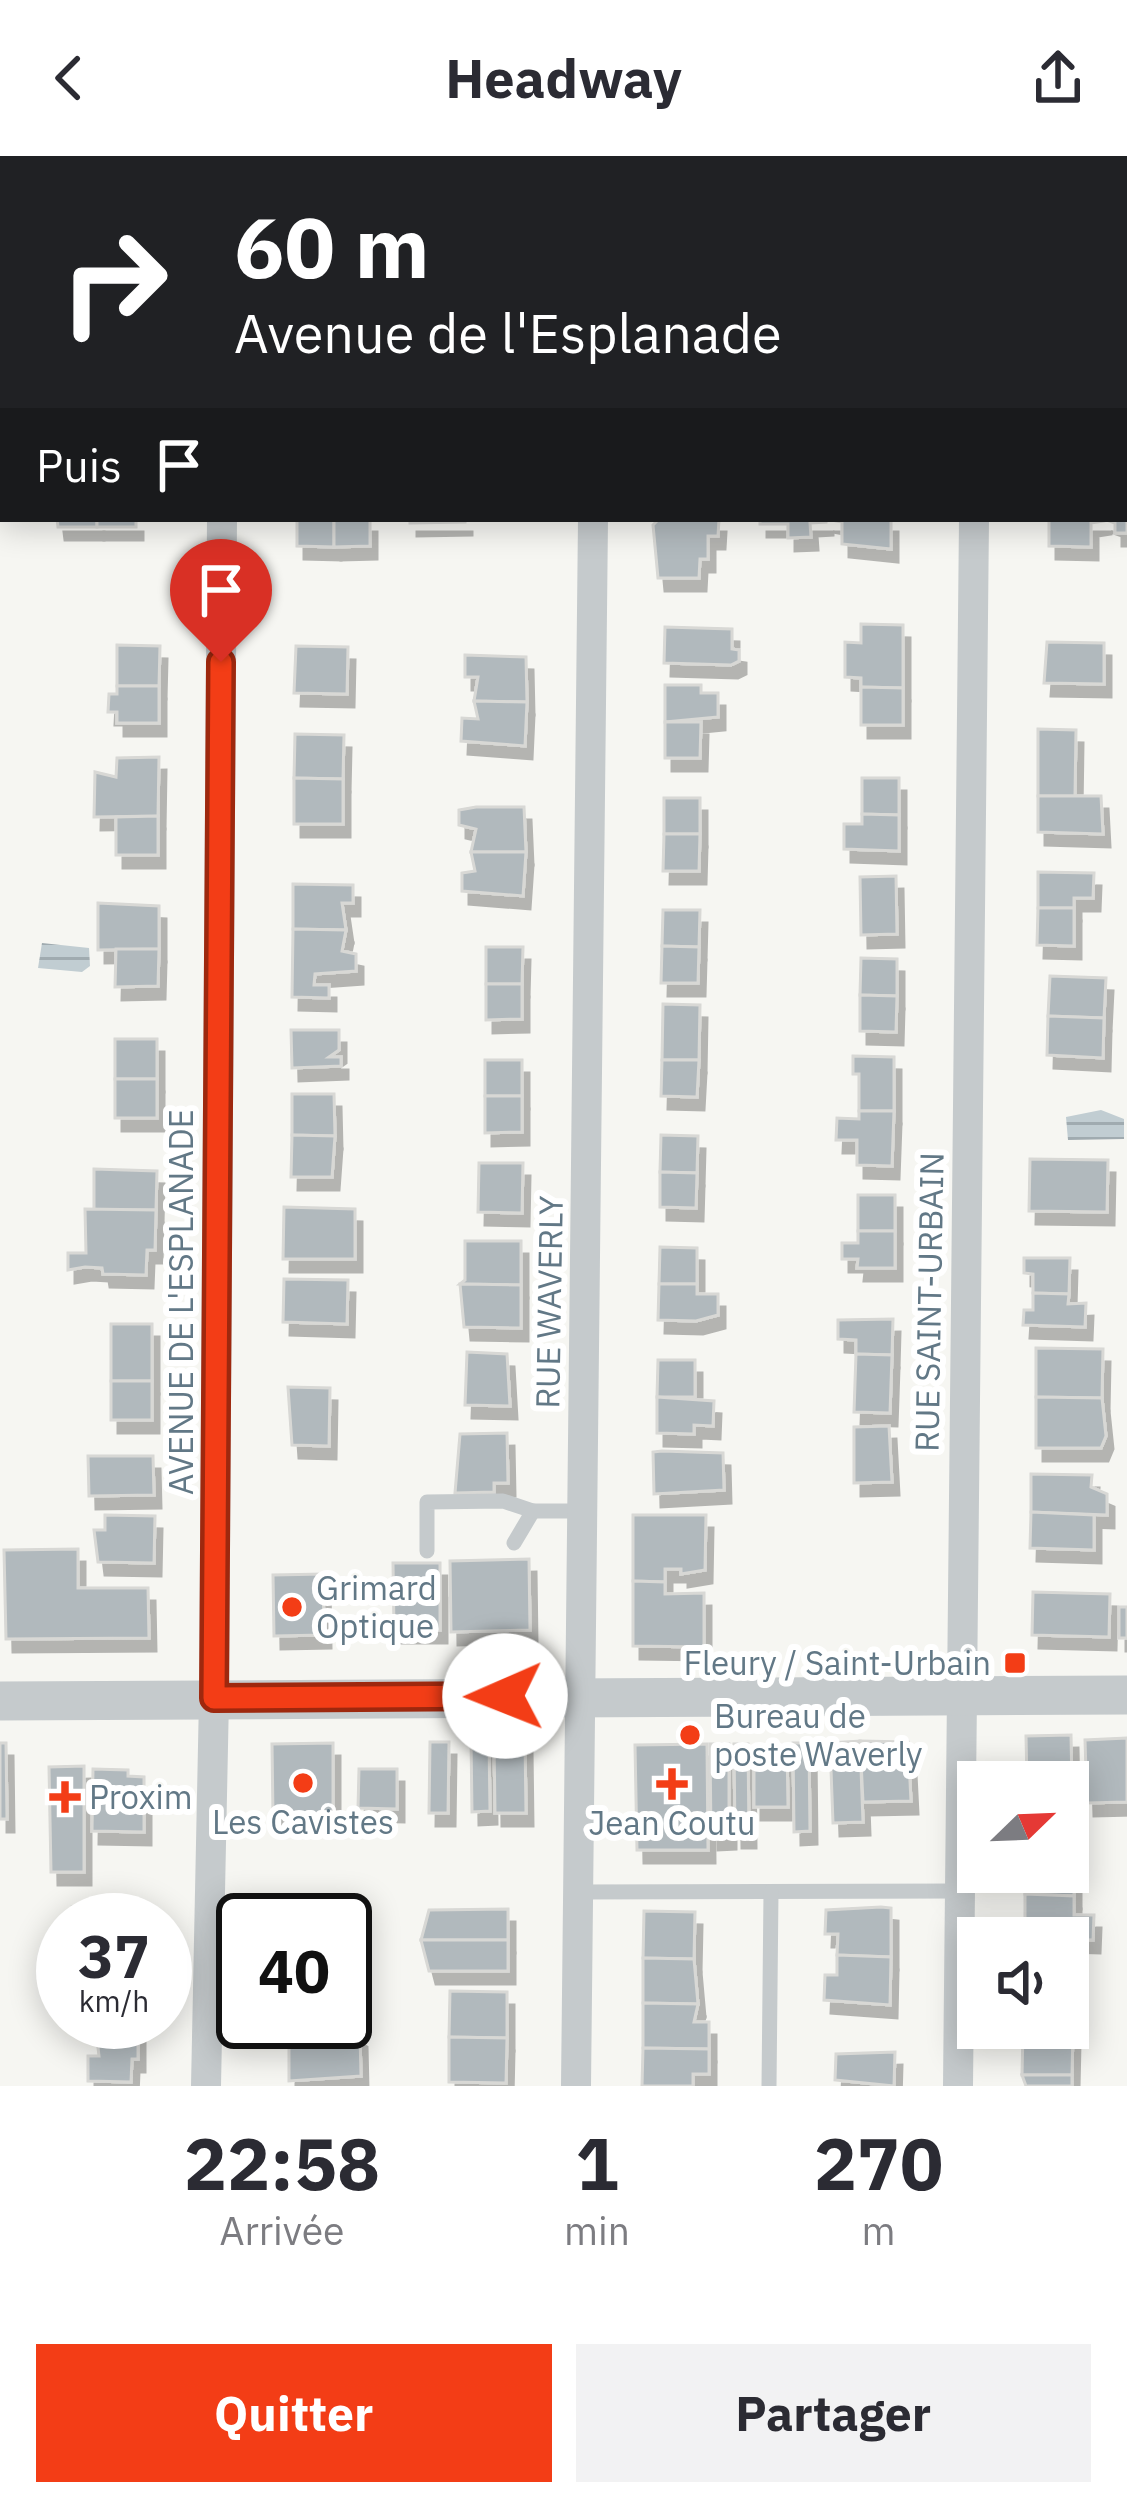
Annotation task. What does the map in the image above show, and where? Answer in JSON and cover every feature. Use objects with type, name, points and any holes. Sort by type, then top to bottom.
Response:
[{"type":"street","name":"AVENUE DE L'ESPLANADE","points":[[206,2086],[214,1698],[222,522]]},
{"type":"street","name":"RUE WAVERLY","points":[[576,2086],[592,522]]},
{"type":"street","name":"RUE SAINT-URBAIN","points":[[961,1761],[974,522]]},
{"type":"street","points":[[0,1701],[1127,1695]]},
{"type":"street","name":"RUE SAINT-URBAIN","points":[[958,2086],[960,1893]]},
{"type":"lane","points":[[427,1551],[427,1502],[503,1501],[533,1511],[583,1511]]},
{"type":"lane","points":[[514,1544],[533,1511]]},
{"type":"lane","points":[[578,1892],[957,1891]]},
{"type":"lane","points":[[769,2086],[771,1892]]},
{"type":"shaded area","points":[[42,943],[89,948],[90,966],[82,972],[38,968]]},
{"type":"shaded area","points":[[1101,1110],[1124,1119],[1124,1139],[1068,1140],[1066,1117]]},
{"type":"building","points":[[57,522],[97,522],[97,527],[58,527]]},
{"type":"building","points":[[97,522],[136,522],[136,527],[97,527]]},
{"type":"building","points":[[297,522],[334,522],[334,547],[297,546]]},
{"type":"building","points":[[334,522],[370,522],[370,546],[334,547]]},
{"type":"building","points":[[719,522],[718,536],[708,536],[708,559],[700,559],[699,578],[658,578],[653,525]]},
{"type":"building","points":[[826,522],[810,523],[811,537],[788,538],[788,524],[760,524]]},
{"type":"building","points":[[842,522],[891,522],[891,549],[842,544]]},
{"type":"building","points":[[1049,522],[1098,522],[1091,523],[1091,547],[1049,546]]},
{"type":"building","points":[[1127,522],[1127,533],[1115,533],[1115,523]]},
{"type":"building","points":[[861,624],[903,625],[903,688],[861,687],[861,678],[845,677],[845,642],[861,643]]},
{"type":"building","points":[[665,627],[732,629],[732,649],[739,650],[739,661],[731,665],[664,663]]},
{"type":"building","points":[[1047,642],[1104,643],[1104,684],[1044,683]]},
{"type":"building","points":[[117,645],[160,646],[159,686],[117,686]]},
{"type":"building","points":[[296,646],[348,647],[347,694],[294,693]]},
{"type":"building","points":[[465,655],[526,657],[527,702],[474,701],[478,677],[465,677]]},
{"type":"building","points":[[665,685],[701,685],[701,693],[718,693],[718,717],[665,722]]},
{"type":"building","points":[[117,686],[159,686],[159,723],[117,723],[117,712],[108,712],[109,694],[117,694]]},
{"type":"building","points":[[861,687],[903,688],[903,725],[861,725]]},
{"type":"building","points":[[474,701],[527,702],[525,746],[461,741],[462,718],[478,719]]},
{"type":"building","points":[[665,722],[701,722],[700,758],[665,758]]},
{"type":"building","points":[[1038,729],[1076,730],[1075,796],[1038,796]]},
{"type":"building","points":[[295,734],[344,735],[343,779],[294,778]]},
{"type":"building","points":[[159,757],[158,816],[94,817],[95,772],[116,777],[117,758]]},
{"type":"building","points":[[294,778],[343,779],[343,824],[294,824]]},
{"type":"building","points":[[862,778],[899,778],[899,815],[862,814]]},
{"type":"building","points":[[1038,796],[1101,796],[1103,834],[1038,832]]},
{"type":"building","points":[[664,798],[700,798],[700,834],[664,834]]},
{"type":"building","points":[[524,807],[526,852],[471,852],[476,829],[459,825],[459,810]]},
{"type":"building","points":[[862,814],[899,815],[899,851],[844,849],[844,824],[862,824]]},
{"type":"building","points":[[158,816],[158,855],[116,855],[116,817]]},
{"type":"building","points":[[664,834],[700,834],[699,871],[663,871]]},
{"type":"building","points":[[471,852],[526,852],[523,896],[462,891],[462,873],[475,871]]},
{"type":"building","points":[[1038,872],[1094,873],[1093,898],[1074,898],[1074,908],[1038,908]]},
{"type":"building","points":[[896,876],[897,934],[861,935],[860,877]]},
{"type":"building","points":[[293,884],[353,885],[353,903],[342,903],[346,930],[293,929]]},
{"type":"building","points":[[98,903],[159,906],[159,949],[98,950]]},
{"type":"building","points":[[1038,908],[1074,908],[1074,946],[1037,945]]},
{"type":"building","points":[[663,910],[700,910],[699,947],[662,946]]},
{"type":"building","points":[[293,929],[346,930],[342,951],[356,954],[356,971],[315,974],[314,985],[329,985],[329,998],[292,997]]},
{"type":"building","points":[[662,946],[699,947],[698,983],[661,983]]},
{"type":"building","points":[[486,947],[523,947],[522,984],[486,984]]},
{"type":"building","points":[[116,949],[159,949],[158,986],[115,987]]},
{"type":"building","points":[[861,958],[897,959],[897,996],[860,995]]},
{"type":"building","points":[[1050,976],[1106,978],[1104,1018],[1048,1016]]},
{"type":"building","points":[[486,984],[522,984],[522,1019],[486,1020]]},
{"type":"building","points":[[860,995],[897,996],[896,1032],[860,1031]]},
{"type":"building","points":[[663,1004],[700,1005],[699,1060],[662,1060]]},
{"type":"building","points":[[1048,1016],[1104,1018],[1103,1058],[1047,1055]]},
{"type":"building","points":[[291,1030],[339,1030],[339,1050],[329,1057],[341,1057],[341,1066],[292,1068]]},
{"type":"building","points":[[115,1039],[157,1039],[157,1079],[115,1079]]},
{"type":"building","points":[[853,1056],[894,1057],[894,1111],[859,1111],[859,1074],[853,1074]]},
{"type":"building","points":[[485,1060],[522,1060],[522,1096],[485,1096]]},
{"type":"building","points":[[662,1060],[699,1060],[697,1097],[661,1096]]},
{"type":"building","points":[[115,1079],[157,1079],[157,1118],[115,1118]]},
{"type":"building","points":[[292,1094],[334,1094],[335,1136],[292,1135]]},
{"type":"building","points":[[485,1096],[522,1096],[522,1132],[485,1133]]},
{"type":"building","points":[[859,1111],[894,1111],[892,1166],[857,1165],[857,1140],[836,1140],[837,1118],[859,1119]]},
{"type":"building","points":[[292,1135],[335,1136],[332,1177],[291,1177]]},
{"type":"building","points":[[661,1135],[698,1136],[697,1173],[660,1172]]},
{"type":"building","points":[[1030,1159],[1108,1160],[1107,1212],[1029,1211]]},
{"type":"building","points":[[479,1163],[523,1163],[522,1213],[478,1212]]},
{"type":"building","points":[[94,1169],[157,1171],[156,1210],[94,1210]]},
{"type":"building","points":[[660,1172],[697,1173],[696,1208],[660,1207]]},
{"type":"building","points":[[858,1195],[895,1195],[895,1231],[858,1231]]},
{"type":"building","points":[[284,1207],[355,1209],[355,1259],[283,1259]]},
{"type":"building","points":[[85,1209],[156,1210],[155,1250],[147,1250],[146,1275],[103,1274],[102,1268],[68,1270],[68,1253],[86,1253]]},
{"type":"building","points":[[858,1231],[895,1231],[895,1268],[857,1268],[858,1259],[842,1259],[842,1243],[858,1243]]},
{"type":"building","points":[[465,1241],[521,1241],[521,1285],[460,1284],[465,1280]]},
{"type":"building","points":[[660,1247],[697,1248],[697,1284],[659,1284]]},
{"type":"building","points":[[1024,1258],[1070,1258],[1069,1294],[1033,1293],[1033,1274],[1024,1273]]},
{"type":"building","points":[[284,1279],[348,1280],[347,1324],[283,1322]]},
{"type":"building","points":[[460,1284],[521,1285],[521,1328],[464,1327]]},
{"type":"building","points":[[659,1284],[697,1284],[697,1294],[718,1294],[718,1315],[696,1321],[658,1320]]},
{"type":"building","points":[[1033,1293],[1069,1294],[1068,1304],[1086,1303],[1085,1327],[1023,1325],[1024,1310],[1033,1310]]},
{"type":"building","points":[[893,1319],[892,1355],[856,1354],[856,1340],[838,1339],[838,1320]]},
{"type":"building","points":[[111,1324],[152,1324],[152,1381],[111,1381]]},
{"type":"building","points":[[1036,1348],[1103,1349],[1102,1398],[1036,1397]]},
{"type":"building","points":[[467,1352],[507,1354],[510,1406],[465,1405]]},
{"type":"building","points":[[856,1354],[892,1355],[890,1413],[854,1412]]},
{"type":"building","points":[[658,1360],[695,1360],[695,1397],[657,1397]]},
{"type":"building","points":[[111,1381],[152,1381],[152,1420],[111,1420]]},
{"type":"building","points":[[288,1387],[330,1388],[329,1446],[292,1445]]},
{"type":"building","points":[[657,1397],[714,1401],[713,1426],[694,1425],[694,1434],[657,1433]]},
{"type":"building","points":[[1036,1397],[1102,1398],[1106,1436],[1101,1448],[1036,1448]]},
{"type":"building","points":[[889,1426],[892,1482],[854,1483],[854,1427]]},
{"type":"building","points":[[507,1433],[508,1483],[494,1483],[494,1492],[455,1493],[460,1434]]},
{"type":"building","points":[[653,1452],[723,1453],[724,1490],[654,1494]]},
{"type":"building","points":[[88,1456],[153,1456],[154,1495],[89,1496]]},
{"type":"building","points":[[1031,1474],[1092,1475],[1091,1487],[1107,1494],[1107,1515],[1031,1512]]},
{"type":"building","points":[[1031,1512],[1094,1515],[1094,1550],[1030,1548]]},
{"type":"building","points":[[105,1515],[155,1516],[154,1563],[98,1562],[94,1530],[105,1530]]},
{"type":"building","points":[[633,1515],[706,1515],[705,1570],[681,1574],[681,1569],[665,1569],[665,1582],[633,1581]]},
{"type":"building","points":[[78,1549],[78,1588],[148,1588],[149,1638],[6,1639],[4,1550]]},
{"type":"building","points":[[529,1559],[530,1630],[451,1632],[450,1561]]},
{"type":"building","points":[[393,1563],[440,1563],[440,1630],[394,1630]]},
{"type":"building","points":[[323,1574],[324,1635],[274,1636],[273,1575]]},
{"type":"building","points":[[633,1581],[665,1582],[665,1594],[704,1593],[704,1647],[633,1646]]},
{"type":"building","points":[[1033,1592],[1110,1594],[1109,1637],[1032,1635]]},
{"type":"building","points":[[1119,1607],[1127,1607],[1127,1638],[1119,1638]]},
{"type":"building","points":[[1071,1735],[1072,1761],[1027,1761],[1026,1736]]},
{"type":"building","points":[[1127,1738],[1127,1802],[1089,1803],[1085,1740]]},
{"type":"building","points":[[471,1739],[489,1739],[490,1811],[472,1812]]},
{"type":"building","points":[[525,1739],[526,1813],[495,1813],[494,1740]]},
{"type":"building","points":[[860,1741],[863,1822],[833,1823],[830,1743]]},
{"type":"building","points":[[860,1741],[908,1742],[911,1801],[863,1802]]},
{"type":"building","points":[[430,1742],[449,1742],[448,1813],[429,1813]]},
{"type":"building","points":[[0,1743],[6,1743],[7,1819],[0,1819]]},
{"type":"building","points":[[333,1743],[333,1816],[273,1816],[272,1744]]},
{"type":"building","points":[[793,1743],[809,1743],[810,1831],[794,1832]]},
{"type":"building","points":[[707,1744],[708,1850],[637,1850],[635,1745]]},
{"type":"building","points":[[710,1744],[729,1744],[729,1836],[711,1837]]},
{"type":"building","points":[[734,1744],[748,1744],[749,1835],[735,1835]]},
{"type":"building","points":[[787,1745],[788,1807],[754,1807],[754,1746]]},
{"type":"building","points":[[84,1766],[84,1872],[51,1872],[49,1767]]},
{"type":"building","points":[[93,1769],[128,1770],[128,1776],[144,1777],[144,1832],[92,1831]]},
{"type":"building","points":[[359,1769],[397,1769],[397,1809],[358,1808]]},
{"type":"building","points":[[1074,1893],[1074,1896],[1025,1894]]},
{"type":"building","points":[[1025,1894],[1074,1896],[1074,1915],[1094,1915],[1093,1940],[1089,1940],[1089,1917],[1025,1917]]},
{"type":"building","points":[[891,1908],[891,1957],[837,1955],[838,1934],[825,1934],[826,1910]]},
{"type":"building","points":[[508,1909],[508,1940],[421,1940],[429,1910]]},
{"type":"building","points":[[644,1911],[695,1912],[694,1959],[643,1958]]},
{"type":"building","points":[[421,1940],[508,1940],[508,1971],[429,1971]]},
{"type":"building","points":[[837,1955],[891,1957],[890,2005],[824,2000],[825,1975],[837,1975]]},
{"type":"building","points":[[643,1958],[694,1959],[698,2004],[643,2003]]},
{"type":"building","points":[[450,1991],[507,1992],[507,2038],[449,2037]]},
{"type":"building","points":[[643,2003],[698,2004],[694,2022],[709,2022],[709,2049],[643,2048]]},
{"type":"building","points":[[449,2037],[507,2038],[506,2083],[449,2082]]},
{"type":"building","points":[[643,2048],[709,2049],[709,2074],[693,2074],[693,2086],[642,2086]]},
{"type":"building","points":[[98,2049],[138,2049],[138,2059],[132,2059],[131,2082],[88,2081],[88,2056],[99,2056]]},
{"type":"building","points":[[289,2049],[360,2049],[361,2076],[289,2081]]},
{"type":"building","points":[[1023,2049],[1073,2049],[1072,2075],[1022,2075]]},
{"type":"building","points":[[895,2052],[894,2086],[835,2080],[836,2054]]},
{"type":"building","points":[[1022,2075],[1072,2075],[1072,2086],[1026,2086]]},
{"type":"place","name":"Grimard Optique","points":[[292,1607]]},
{"type":"place","name":"Fleury / Saint-Urbain","points":[[1015,1663]]},
{"type":"place","name":"Bureau de poste Waverly","points":[[690,1735]]},
{"type":"place","name":"Les Cavistes","points":[[303,1783]]},
{"type":"place","name":"Jean Coutu","points":[[672,1784]]},
{"type":"place","name":"Proxim","points":[[65,1797]]},
{"type":"route","points":[[221,662],[214,1698],[505,1696]]}]
